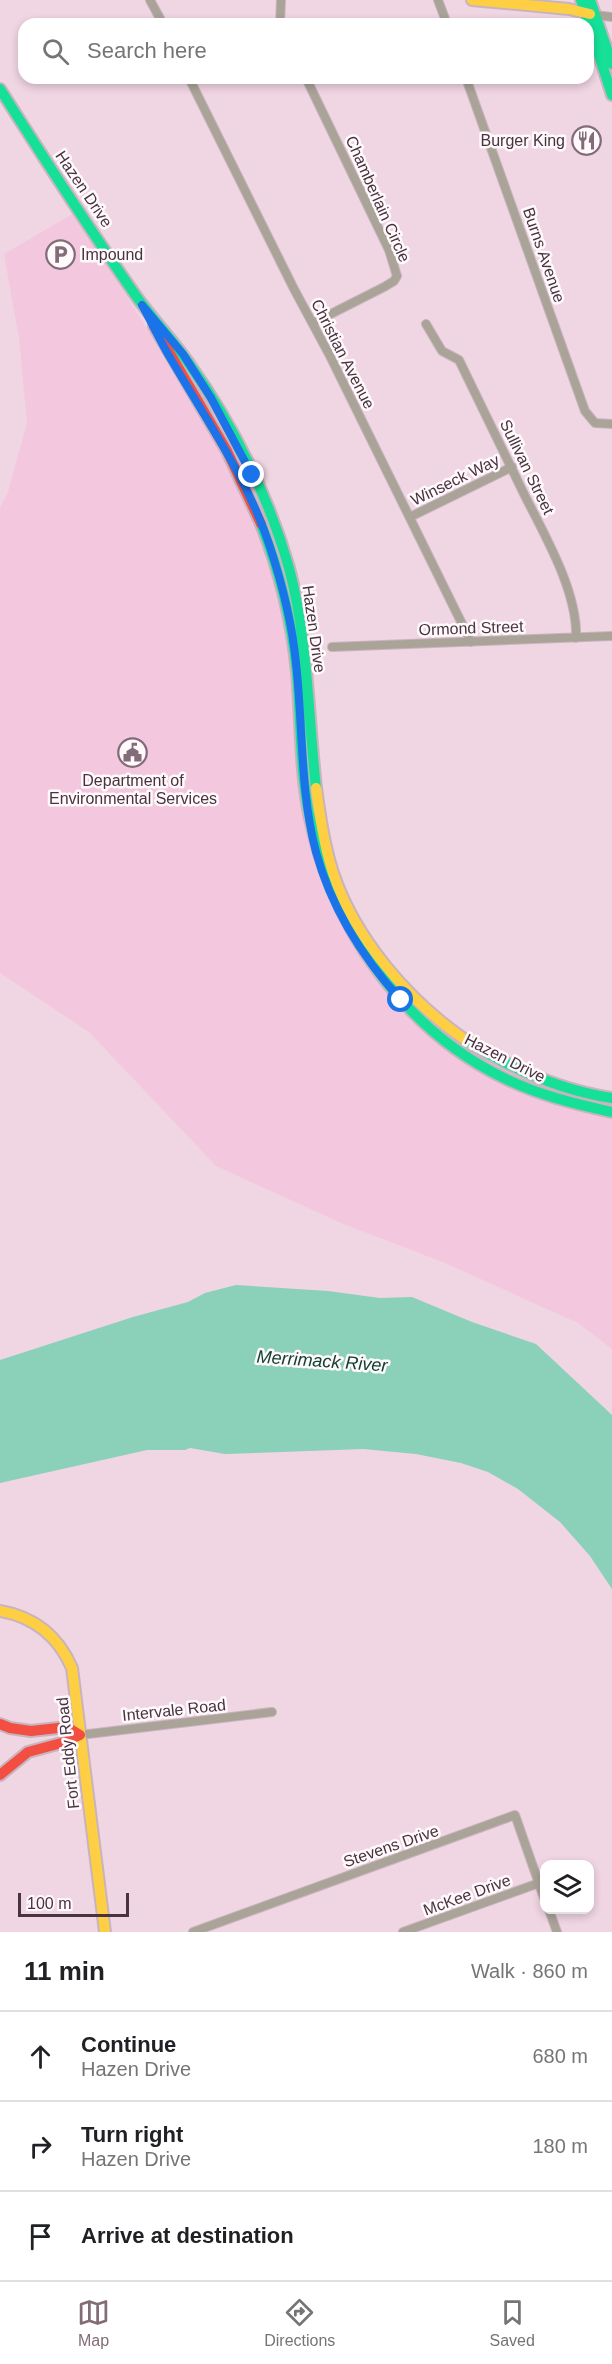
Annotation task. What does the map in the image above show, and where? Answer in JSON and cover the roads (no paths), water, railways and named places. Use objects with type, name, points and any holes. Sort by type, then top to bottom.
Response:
[{"type":"main road","points":[[472,0],[569,9],[590,14]]},
{"type":"main road","points":[[580,0],[592,18]]},
{"type":"main road","points":[[590,0],[591,18]]},
{"type":"main road","points":[[594,23],[612,64]]},
{"type":"main road","points":[[594,29],[612,95]]},
{"type":"main road","name":"Hazen Drive","points":[[0,89],[142,305],[172,361],[234,464],[269,543],[284,596],[292,637],[308,811],[316,853],[342,916],[355,939],[383,979],[408,1008],[453,1048],[517,1084],[554,1098],[612,1112]]},
{"type":"main road","name":"Hazen Drive","points":[[142,305],[183,354],[228,429],[252,475],[289,565],[303,640],[318,793],[327,850],[343,894],[357,921],[372,946],[406,988],[450,1030],[479,1049],[517,1069],[574,1090],[612,1098]]},
{"type":"main road","name":"Fort Eddy Road","points":[[0,1611],[21,1616],[40,1625],[61,1645],[72,1668],[105,1932]]},
{"type":"main road","points":[[0,1724],[32,1731],[67,1727],[80,1735],[69,1742],[38,1748],[22,1756],[0,1775]]},
{"type":"street","points":[[150,0],[160,18]]},
{"type":"street","points":[[280,18],[282,0]]},
{"type":"street","points":[[438,0],[445,18]]},
{"type":"street","points":[[590,14],[612,17]]},
{"type":"street","name":"Christian Avenue","points":[[192,84],[471,642]]},
{"type":"street","name":"Chamberlain Circle","points":[[309,84],[389,250],[397,276],[394,281],[384,287],[313,323]]},
{"type":"street","name":"Burns Avenue","points":[[468,84],[585,411],[595,423],[612,424]]},
{"type":"street","name":"Sullivan Street","points":[[426,324],[442,351],[459,360],[512,467],[559,568],[570,600],[576,638]]},
{"type":"street","name":"Winseck Way","points":[[410,517],[512,467]]},
{"type":"street","name":"Ormond Street","points":[[332,647],[612,636]]},
{"type":"street","name":"Intervale Road","points":[[80,1735],[272,1712]]},
{"type":"street","name":"Stevens Drive","points":[[193,1932],[515,1815],[540,1886]]},
{"type":"street","name":"McKee Drive","points":[[403,1932],[539,1883]]},
{"type":"street","points":[[550,1914],[556,1932]]},
{"type":"water","name":"Merrimack River","points":[[236,1285],[328,1291],[380,1298],[412,1297],[472,1322],[536,1344],[612,1415],[612,1589],[590,1556],[560,1522],[518,1489],[488,1472],[461,1463],[416,1454],[363,1449],[225,1454],[190,1448],[147,1450],[0,1483],[0,1360]]},
{"type":"place","name":"Burger King","points":[[586,140]]},
{"type":"place","name":"Impound","points":[[60,254]]},
{"type":"place","name":"Department of Environmental Services","points":[[133,752]]}]
